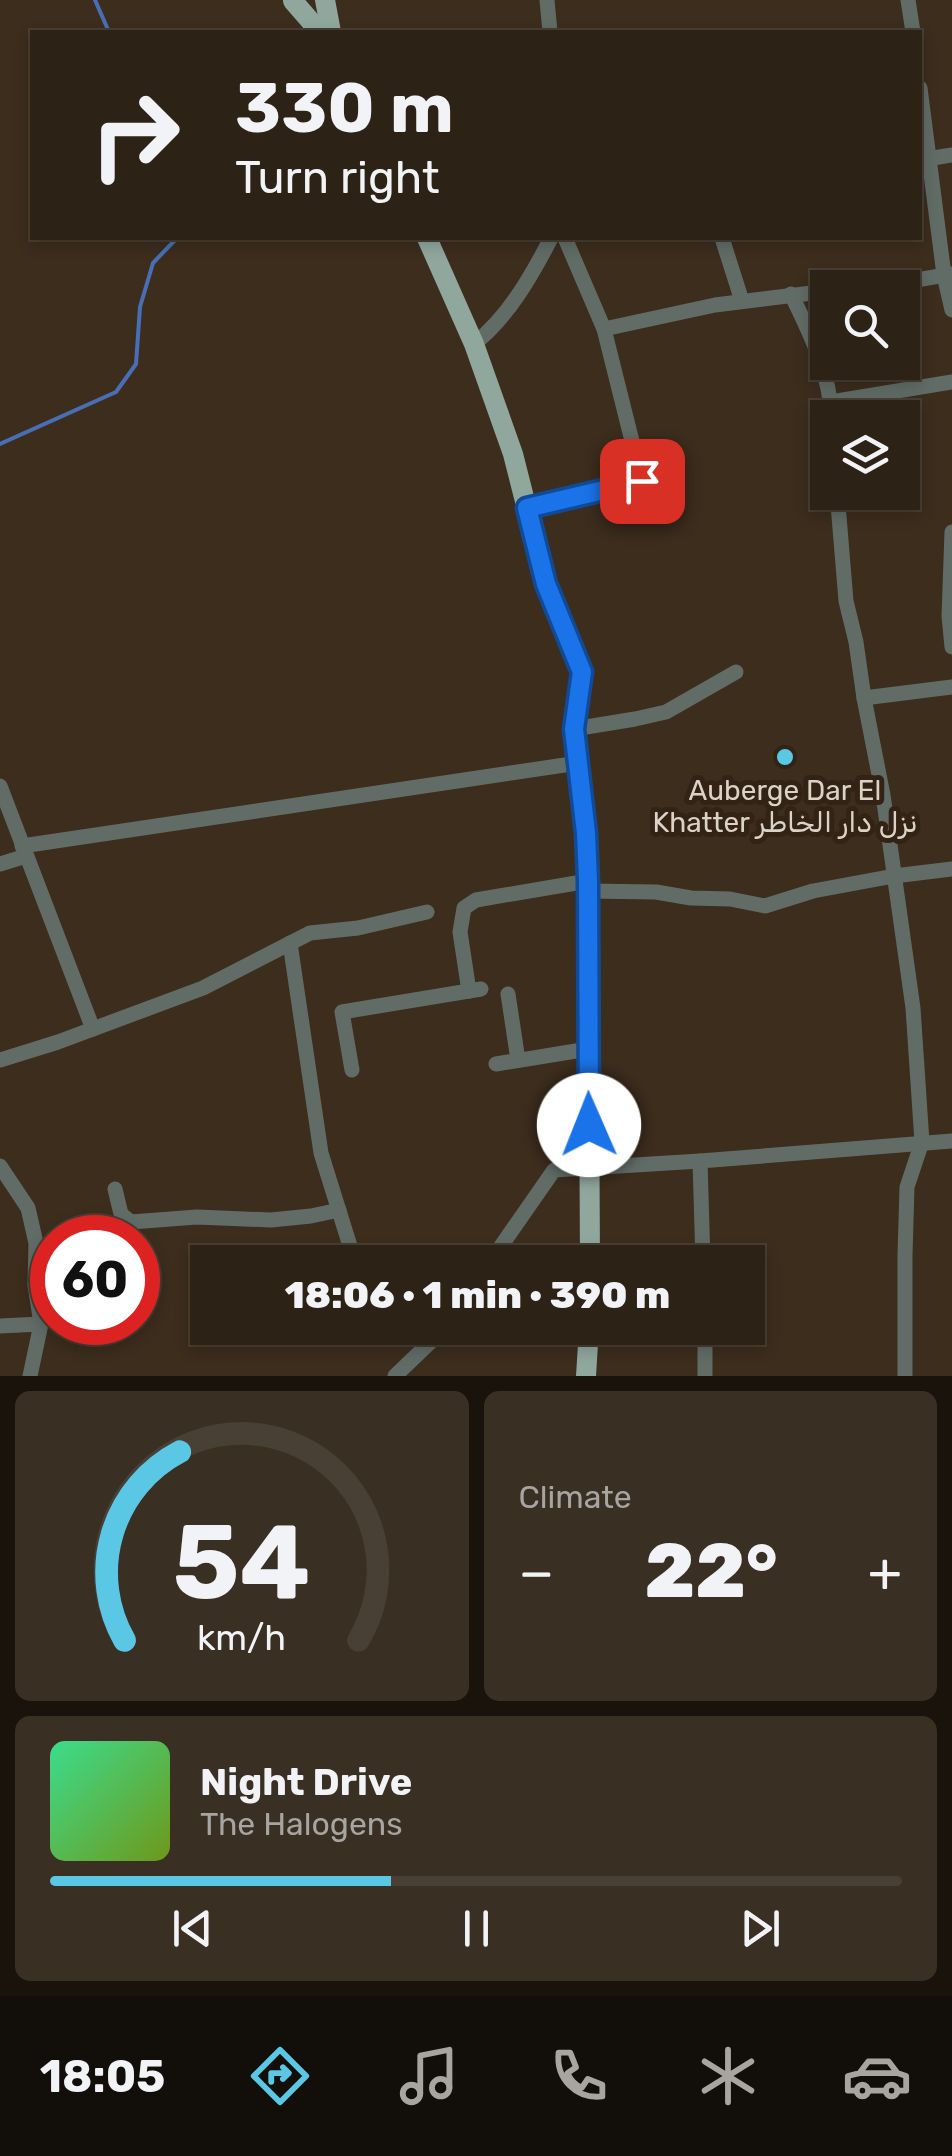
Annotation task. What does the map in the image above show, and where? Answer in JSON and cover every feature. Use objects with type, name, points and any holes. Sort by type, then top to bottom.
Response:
[{"type":"main road","points":[[285,0],[296,0],[318,30]]},
{"type":"main road","points":[[324,0],[331,30]]},
{"type":"main road","points":[[428,240],[474,344],[513,454],[546,584],[582,672],[574,729],[588,886],[590,1245]]},
{"type":"main road","points":[[586,1376],[588,1345]]},
{"type":"street","points":[[547,0],[550,30]]},
{"type":"street","points":[[908,0],[912,30]]},
{"type":"street","points":[[922,116],[925,159],[952,310]]},
{"type":"street","points":[[925,159],[952,155]]},
{"type":"street","points":[[474,344],[496,327],[550,240]]},
{"type":"street","points":[[527,508],[642,481],[604,329],[566,240]]},
{"type":"street","points":[[723,240],[742,301]]},
{"type":"street","points":[[920,280],[948,275]]},
{"type":"street","points":[[604,329],[715,304],[810,292]]},
{"type":"street","points":[[791,294],[817,346],[829,400]]},
{"type":"street","points":[[874,400],[952,382]]},
{"type":"street","points":[[838,510],[846,601],[883,795],[912,1008],[922,1142],[908,1187],[904,1255],[906,1376]]},
{"type":"street","points":[[952,532],[952,648]]},
{"type":"street","points":[[574,729],[666,712],[736,672]]},
{"type":"street","points":[[864,698],[952,687]]},
{"type":"street","points":[[0,864],[24,851],[578,763]]},
{"type":"street","points":[[0,786],[93,1029]]},
{"type":"street","points":[[352,1070],[342,1012],[475,990],[460,932],[464,908],[476,900],[588,886],[730,899],[765,906],[813,890],[952,869]]},
{"type":"street","points":[[0,1060],[203,988],[310,933],[358,928],[427,912]]},
{"type":"street","points":[[290,943],[321,1153],[350,1245]]},
{"type":"street","points":[[508,994],[518,1060]]},
{"type":"street","points":[[496,1064],[588,1049]]},
{"type":"street","points":[[502,1245],[554,1170],[952,1141]]},
{"type":"street","points":[[700,1161],[702,1245]]},
{"type":"street","points":[[0,1166],[30,1216]]},
{"type":"street","points":[[115,1189],[121,1214],[131,1222],[196,1217],[271,1220],[339,1210]]},
{"type":"street","points":[[0,1326],[30,1325]]},
{"type":"street","points":[[30,1376],[37,1345]]},
{"type":"street","points":[[395,1376],[427,1345]]},
{"type":"street","points":[[705,1345],[706,1376]]},
{"type":"waterway","points":[[95,0],[108,30]]},
{"type":"waterway","points":[[0,444],[116,392],[136,364],[140,307],[153,263],[175,240]]},
{"type":"place","name":"Auberge Dar El Khatter نزل دار الخاطر","points":[[785,757]]},
{"type":"route","points":[[589,1125],[588,881],[574,729],[582,672],[546,584],[527,508],[642,481]]}]
